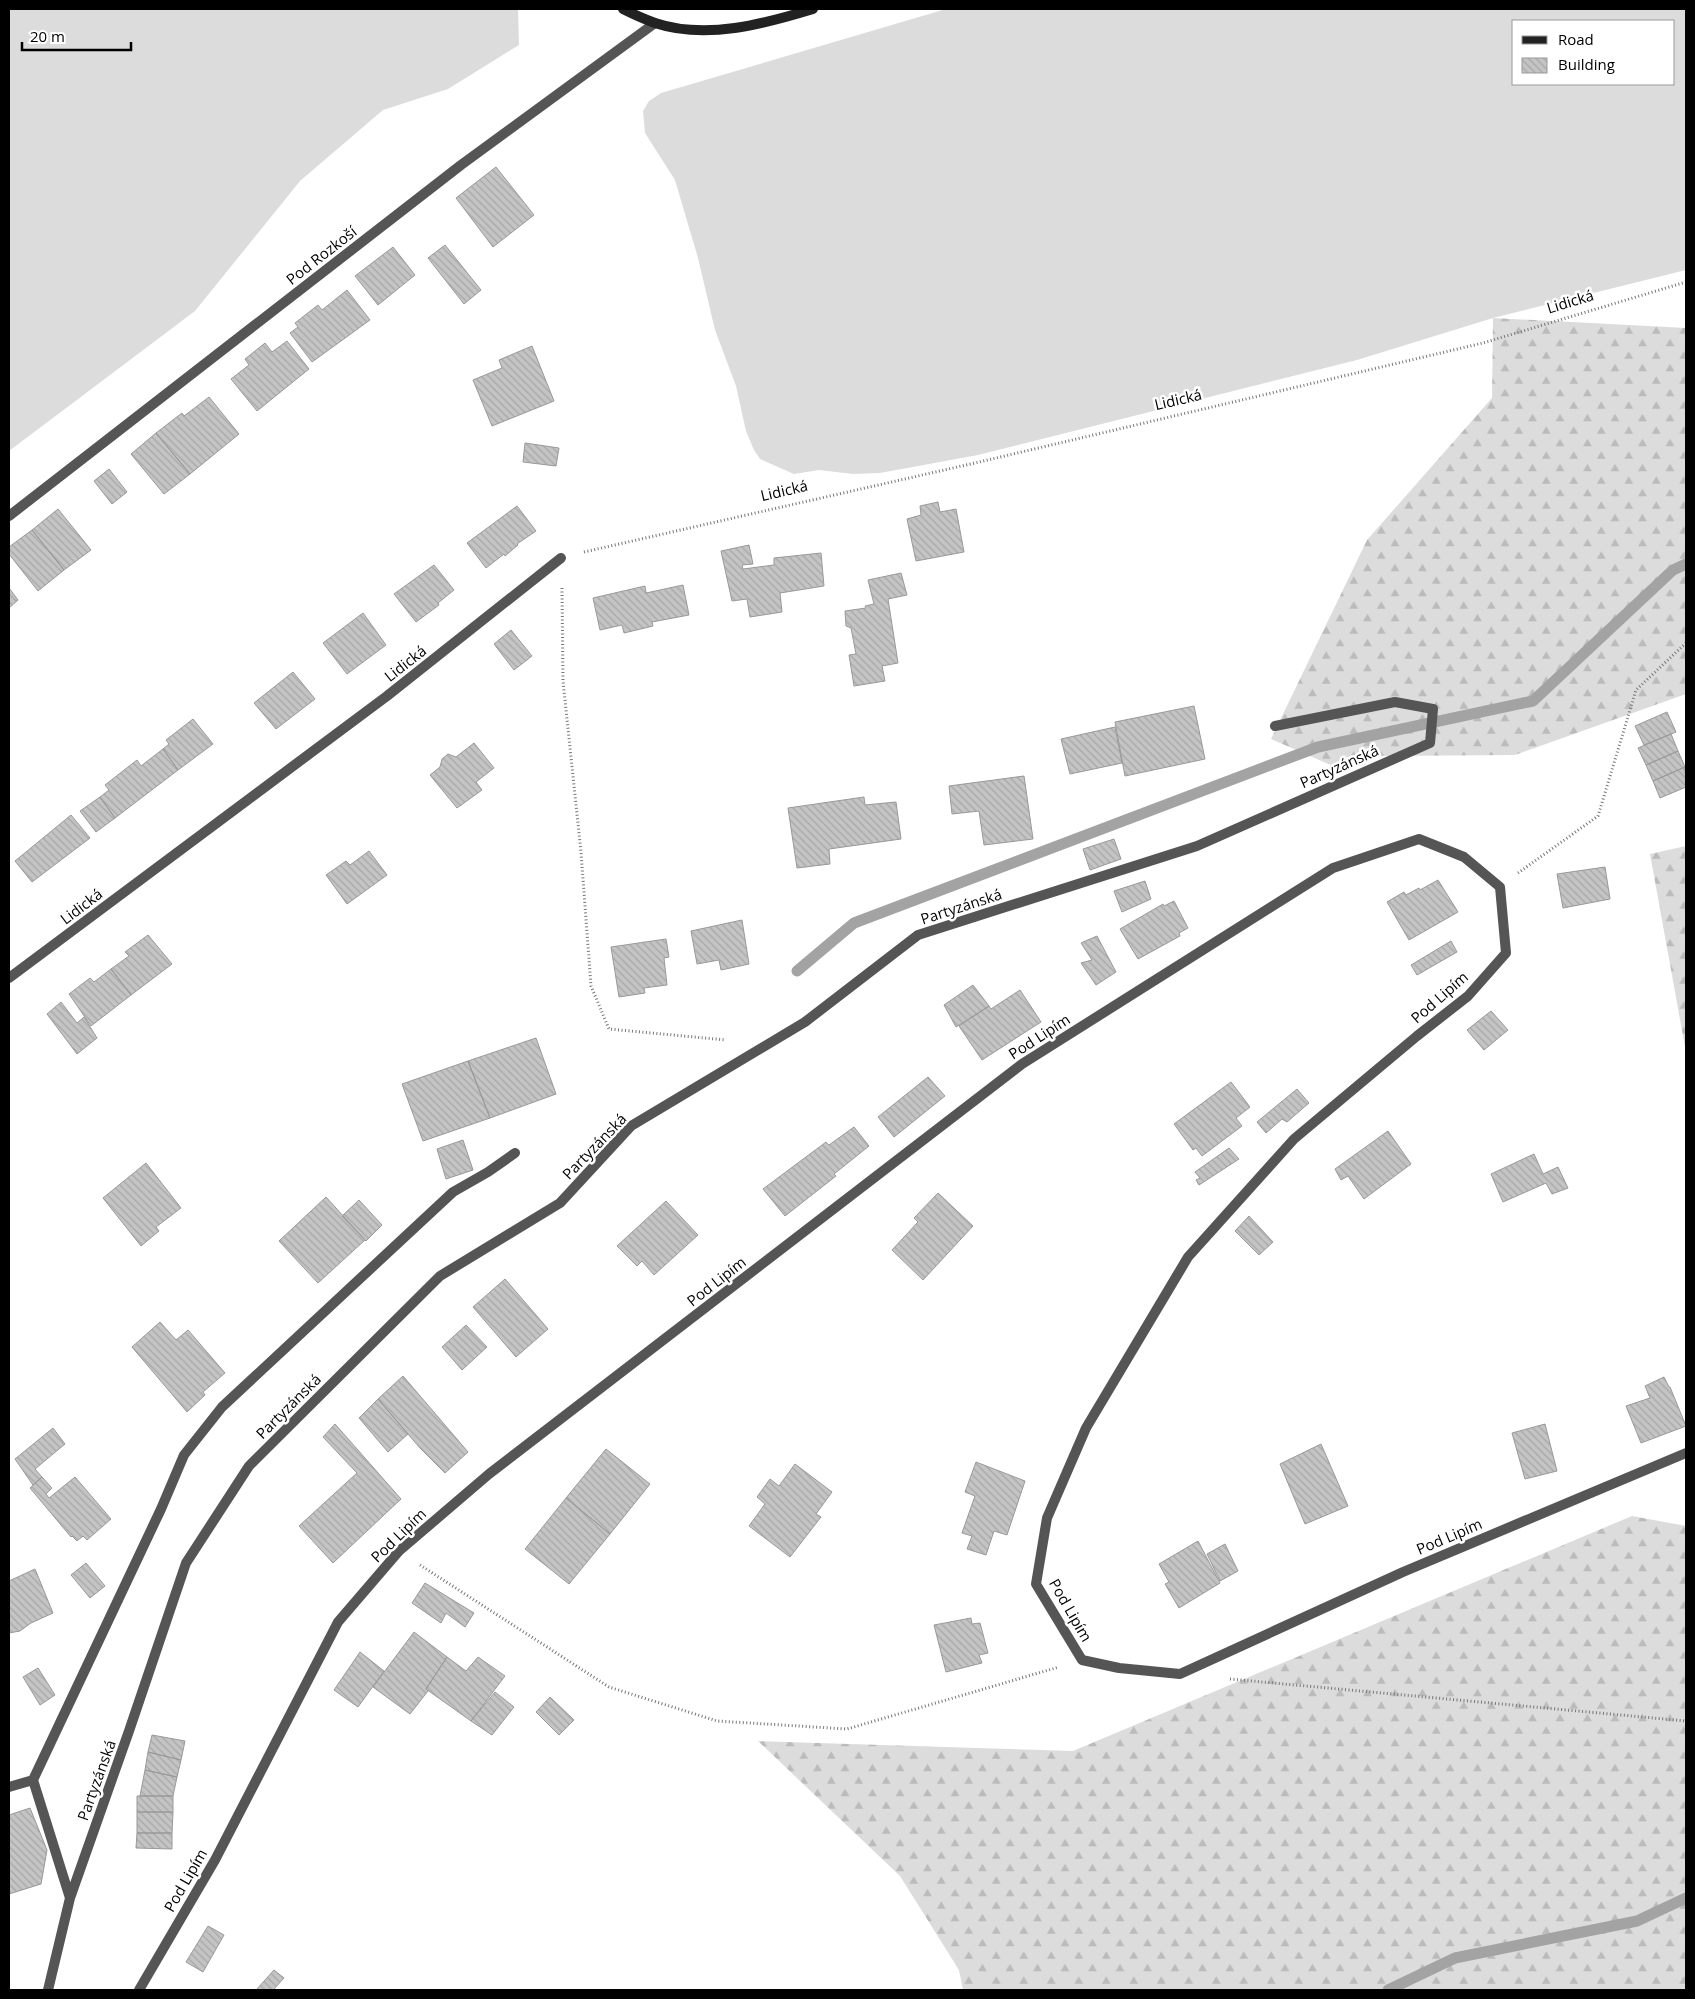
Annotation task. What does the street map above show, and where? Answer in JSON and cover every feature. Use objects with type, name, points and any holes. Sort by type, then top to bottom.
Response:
[{"type":"street","points":[[623,9],[655,23],[697,29],[738,28],[813,9]]},
{"type":"street","name":"Pod Rozkoší","points":[[9,516],[461,164],[655,23]]},
{"type":"street","name":"Lidická","points":[[9,978],[387,696],[561,558]]},
{"type":"street","name":"Partyzánská","points":[[48,1990],[70,1898],[186,1563],[249,1466],[440,1276],[560,1203],[631,1126],[805,1022],[918,935],[1197,846],[1430,743],[1433,709],[1395,702],[1275,726]]},
{"type":"street","name":"Pod Lipím","points":[[139,1990],[215,1860],[338,1622],[399,1551],[489,1474],[1022,1064],[1332,868],[1418,840],[1464,857],[1500,887],[1506,953],[1468,996],[1294,1139],[1188,1257],[1086,1428],[1047,1518],[1036,1584],[1082,1660],[1119,1668],[1180,1674],[1403,1572],[1686,1453]]},
{"type":"street","points":[[70,1898],[33,1780],[161,1509],[184,1455],[222,1407],[453,1192],[488,1172],[515,1153]]},
{"type":"street","points":[[9,1787],[33,1780]]},
{"type":"path","name":"Lidická","points":[[561,558],[1483,343],[1686,282]]},
{"type":"path","points":[[561,558],[563,681],[581,852],[590,986],[609,1029],[769,1044]]},
{"type":"path","points":[[1500,887],[1598,816],[1636,690],[1686,643]]},
{"type":"path","points":[[399,1551],[608,1687],[717,1721],[847,1729],[1082,1660]]},
{"type":"path","points":[[1229,1679],[1686,1721]]},
{"type":"green space","points":[[9,9],[518,9],[519,45],[448,89],[383,110],[300,181],[195,311],[9,451]]},
{"type":"green space","points":[[946,9],[1686,9],[1686,270],[1493,318],[1357,360],[978,455],[880,473],[853,474],[819,470],[794,474],[760,459],[746,431],[736,386],[715,330],[698,258],[675,180],[645,133],[643,111],[649,101],[661,93]]},
{"type":"green space","points":[[1493,318],[1686,328],[1686,694],[1515,755],[1375,756],[1342,770],[1271,739],[1367,540],[1492,398]]},
{"type":"green space","points":[[1686,846],[1686,1047],[1685,1047],[1650,854]]},
{"type":"green space","points":[[1632,1516],[1686,1526],[1686,1990],[963,1990],[959,1970],[900,1876],[758,1741],[1073,1751]]},
{"type":"building","points":[[496,167],[534,215],[493,247],[456,198]]},
{"type":"building","points":[[445,245],[481,290],[464,304],[428,258]]},
{"type":"building","points":[[393,247],[415,275],[378,305],[355,276]]},
{"type":"building","points":[[347,290],[370,320],[312,362],[290,333],[298,327],[295,323],[318,305],[322,310]]},
{"type":"building","points":[[287,341],[309,369],[257,411],[231,379],[249,365],[245,359],[265,343],[272,352]]},
{"type":"building","points":[[532,346],[554,401],[492,426],[473,380],[502,368],[499,360]]},
{"type":"building","points":[[209,397],[239,434],[190,474],[156,433],[182,413],[184,416]]},
{"type":"building","points":[[156,433],[190,474],[164,494],[131,454]]},
{"type":"building","points":[[525,443],[559,448],[556,466],[523,462]]},
{"type":"building","points":[[109,469],[127,492],[112,504],[94,481]]},
{"type":"building","points":[[938,502],[940,512],[956,509],[964,552],[916,561],[907,519],[921,515],[920,506]]},
{"type":"building","points":[[517,506],[536,531],[517,544],[505,556],[504,554],[486,568],[467,543]]},
{"type":"building","points":[[58,509],[91,550],[64,570],[32,530]]},
{"type":"building","points":[[32,530],[64,570],[38,591],[9,554],[9,547]]},
{"type":"building","points":[[749,545],[753,564],[742,565],[743,569],[774,565],[774,558],[821,553],[824,586],[780,593],[782,612],[750,617],[747,599],[732,601],[721,551]]},
{"type":"building","points":[[434,565],[454,590],[438,603],[439,605],[416,622],[394,594]]},
{"type":"building","points":[[901,573],[907,595],[888,599],[898,663],[882,666],[885,681],[854,686],[849,655],[856,654],[851,628],[846,626],[845,611],[866,608],[865,606],[874,604],[868,580]]},
{"type":"building","points":[[683,585],[689,615],[652,622],[653,626],[624,633],[622,625],[600,630],[593,598],[645,586],[646,593]]},
{"type":"building","points":[[9,588],[18,600],[9,608]]},
{"type":"building","points":[[363,613],[386,645],[347,674],[323,643]]},
{"type":"building","points":[[511,630],[532,656],[514,670],[494,644]]},
{"type":"building","points":[[293,672],[315,699],[276,729],[254,703]]},
{"type":"building","points":[[1194,706],[1205,759],[1125,776],[1115,722]]},
{"type":"building","points":[[1667,712],[1676,732],[1644,745],[1635,726]]},
{"type":"building","points":[[193,719],[213,744],[178,770],[163,749],[169,744],[166,740]]},
{"type":"building","points":[[1115,727],[1122,763],[1070,774],[1061,739]]},
{"type":"building","points":[[1671,734],[1678,751],[1646,765],[1638,748]]},
{"type":"building","points":[[474,743],[494,768],[476,782],[482,790],[457,808],[430,775],[440,767],[442,759],[448,754],[456,757]]},
{"type":"building","points":[[163,749],[178,770],[115,818],[100,797],[109,790],[105,785],[137,760],[141,766]]},
{"type":"building","points":[[1678,751],[1685,767],[1653,781],[1646,765]]},
{"type":"building","points":[[1685,767],[1686,787],[1660,798],[1653,781]]},
{"type":"building","points":[[1024,776],[1033,839],[984,845],[979,811],[952,814],[949,786]]},
{"type":"building","points":[[100,797],[115,818],[96,832],[80,811]]},
{"type":"building","points":[[864,797],[865,805],[896,802],[901,839],[829,849],[830,864],[797,868],[788,808]]},
{"type":"building","points":[[71,815],[90,838],[32,882],[15,861]]},
{"type":"building","points":[[1114,839],[1121,859],[1090,870],[1083,849]]},
{"type":"building","points":[[369,851],[387,875],[347,904],[326,875],[346,861],[350,865]]},
{"type":"building","points":[[1605,867],[1610,899],[1563,908],[1557,874]]},
{"type":"building","points":[[1438,880],[1458,912],[1409,940],[1387,902],[1404,892],[1406,895]]},
{"type":"building","points":[[1145,881],[1151,899],[1122,912],[1114,891]]},
{"type":"building","points":[[1174,901],[1188,928],[1179,933],[1180,936],[1138,959],[1120,929],[1163,904],[1164,906]]},
{"type":"building","points":[[742,920],[749,964],[721,970],[719,960],[697,964],[691,931]]},
{"type":"building","points":[[148,935],[172,964],[131,995],[111,969],[129,956],[125,952]]},
{"type":"building","points":[[1097,936],[1116,972],[1096,985],[1081,963],[1092,960],[1081,943]]},
{"type":"building","points":[[666,939],[669,957],[664,958],[667,985],[644,988],[645,993],[619,997],[611,947]]},
{"type":"building","points":[[1451,941],[1457,952],[1417,975],[1411,965]]},
{"type":"building","points":[[111,969],[131,995],[91,1026],[69,994],[90,978],[94,982]]},
{"type":"building","points":[[973,985],[989,1006],[956,1027],[944,1005]]},
{"type":"building","points":[[1020,990],[1041,1022],[982,1060],[959,1026],[989,1006],[991,1009]]},
{"type":"building","points":[[61,1002],[77,1023],[84,1017],[97,1038],[77,1054],[47,1014]]},
{"type":"building","points":[[1491,1011],[1508,1030],[1484,1050],[1467,1030]]},
{"type":"building","points":[[536,1038],[556,1094],[490,1118],[468,1061]]},
{"type":"building","points":[[468,1061],[490,1118],[423,1141],[402,1084]]},
{"type":"building","points":[[928,1077],[945,1096],[894,1137],[878,1117]]},
{"type":"building","points":[[1231,1082],[1250,1107],[1236,1118],[1242,1126],[1202,1156],[1196,1148],[1193,1150],[1174,1124]]},
{"type":"building","points":[[1297,1089],[1309,1103],[1287,1122],[1282,1119],[1266,1133],[1257,1122]]},
{"type":"building","points":[[854,1127],[869,1146],[834,1174],[836,1176],[785,1216],[763,1189],[826,1142],[829,1145]]},
{"type":"building","points":[[1388,1131],[1411,1164],[1364,1199],[1348,1176],[1341,1180],[1335,1169]]},
{"type":"building","points":[[463,1140],[473,1170],[446,1179],[437,1149]]},
{"type":"building","points":[[1229,1148],[1239,1159],[1199,1185],[1196,1180],[1200,1178],[1195,1172]]},
{"type":"building","points":[[1534,1154],[1543,1174],[1558,1167],[1568,1188],[1552,1194],[1546,1183],[1503,1202],[1491,1174]]},
{"type":"building","points":[[146,1163],[181,1208],[156,1227],[159,1231],[141,1246],[103,1198]]},
{"type":"building","points":[[938,1193],[973,1226],[923,1280],[892,1250],[918,1222],[914,1218]]},
{"type":"building","points":[[326,1197],[365,1240],[318,1283],[279,1241]]},
{"type":"building","points":[[359,1200],[382,1225],[366,1241],[342,1216]]},
{"type":"building","points":[[666,1201],[698,1235],[654,1275],[642,1261],[637,1266],[617,1246]]},
{"type":"building","points":[[1249,1216],[1273,1242],[1259,1255],[1235,1231]]},
{"type":"building","points":[[505,1279],[548,1329],[516,1357],[473,1307]]},
{"type":"building","points":[[160,1322],[176,1340],[188,1330],[225,1373],[203,1392],[205,1395],[187,1412],[132,1347]]},
{"type":"building","points":[[466,1325],[487,1347],[462,1370],[442,1347]]},
{"type":"building","points":[[403,1376],[468,1452],[445,1473],[420,1448],[378,1399]]},
{"type":"building","points":[[1664,1377],[1686,1426],[1641,1443],[1626,1406],[1650,1398],[1645,1386]]},
{"type":"building","points":[[378,1399],[408,1434],[388,1452],[359,1418]]},
{"type":"building","points":[[335,1424],[401,1499],[333,1563],[299,1526],[357,1473],[323,1437]]},
{"type":"building","points":[[1545,1424],[1557,1471],[1525,1479],[1512,1433]]},
{"type":"building","points":[[53,1428],[65,1444],[35,1469],[42,1477],[33,1485],[15,1459]]},
{"type":"building","points":[[1321,1444],[1348,1506],[1305,1524],[1280,1464]]},
{"type":"building","points":[[606,1449],[650,1484],[610,1534],[566,1498]]},
{"type":"building","points":[[976,1462],[1025,1481],[1007,1535],[994,1531],[986,1555],[967,1549],[972,1536],[962,1533],[975,1496],[965,1492]]},
{"type":"building","points":[[795,1464],[832,1492],[816,1514],[821,1517],[790,1557],[749,1526],[765,1504],[757,1497],[770,1479],[779,1486]]},
{"type":"building","points":[[42,1477],[52,1488],[46,1494],[49,1498],[75,1477],[111,1519],[87,1540],[83,1536],[77,1541],[71,1537],[30,1488]]},
{"type":"building","points":[[566,1498],[610,1534],[569,1584],[525,1549]]},
{"type":"building","points":[[1198,1541],[1220,1583],[1179,1608],[1165,1584],[1169,1582],[1159,1564]]},
{"type":"building","points":[[1225,1544],[1238,1571],[1220,1581],[1207,1554]]},
{"type":"building","points":[[86,1563],[105,1586],[90,1598],[71,1575]]},
{"type":"building","points":[[35,1569],[53,1613],[31,1623],[20,1631],[9,1633],[9,1581]]},
{"type":"building","points":[[425,1583],[474,1613],[465,1627],[446,1613],[441,1623],[412,1603]]},
{"type":"building","points":[[971,1618],[972,1624],[980,1623],[988,1653],[979,1655],[982,1663],[946,1672],[934,1625]]},
{"type":"building","points":[[414,1632],[447,1657],[426,1689],[428,1691],[410,1714],[373,1687]]},
{"type":"building","points":[[360,1652],[384,1671],[358,1707],[334,1690]]},
{"type":"building","points":[[447,1657],[466,1671],[478,1657],[505,1676],[471,1721],[426,1689]]},
{"type":"building","points":[[38,1668],[55,1695],[40,1705],[23,1677]]},
{"type":"building","points":[[495,1692],[514,1707],[492,1735],[471,1721]]},
{"type":"building","points":[[550,1697],[574,1720],[559,1735],[536,1712]]},
{"type":"building","points":[[152,1735],[185,1741],[181,1760],[148,1752]]},
{"type":"building","points":[[148,1752],[181,1760],[177,1777],[145,1770]]},
{"type":"building","points":[[145,1770],[177,1777],[173,1796],[140,1796]]},
{"type":"building","points":[[137,1796],[173,1796],[173,1812],[137,1812]]},
{"type":"building","points":[[30,1808],[47,1850],[41,1884],[9,1894],[9,1815]]},
{"type":"building","points":[[137,1812],[173,1812],[172,1833],[137,1833]]},
{"type":"building","points":[[137,1833],[172,1833],[172,1849],[136,1848]]},
{"type":"building","points":[[208,1926],[224,1935],[203,1972],[186,1962]]},
{"type":"building","points":[[274,1970],[284,1978],[273,1990],[256,1990]]},
{"type":"waterway","points":[[797,971],[854,923],[1318,747],[1533,701],[1673,570],[1686,564]]},
{"type":"waterway","points":[[1388,1990],[1455,1958],[1637,1921],[1686,1898]]}]
